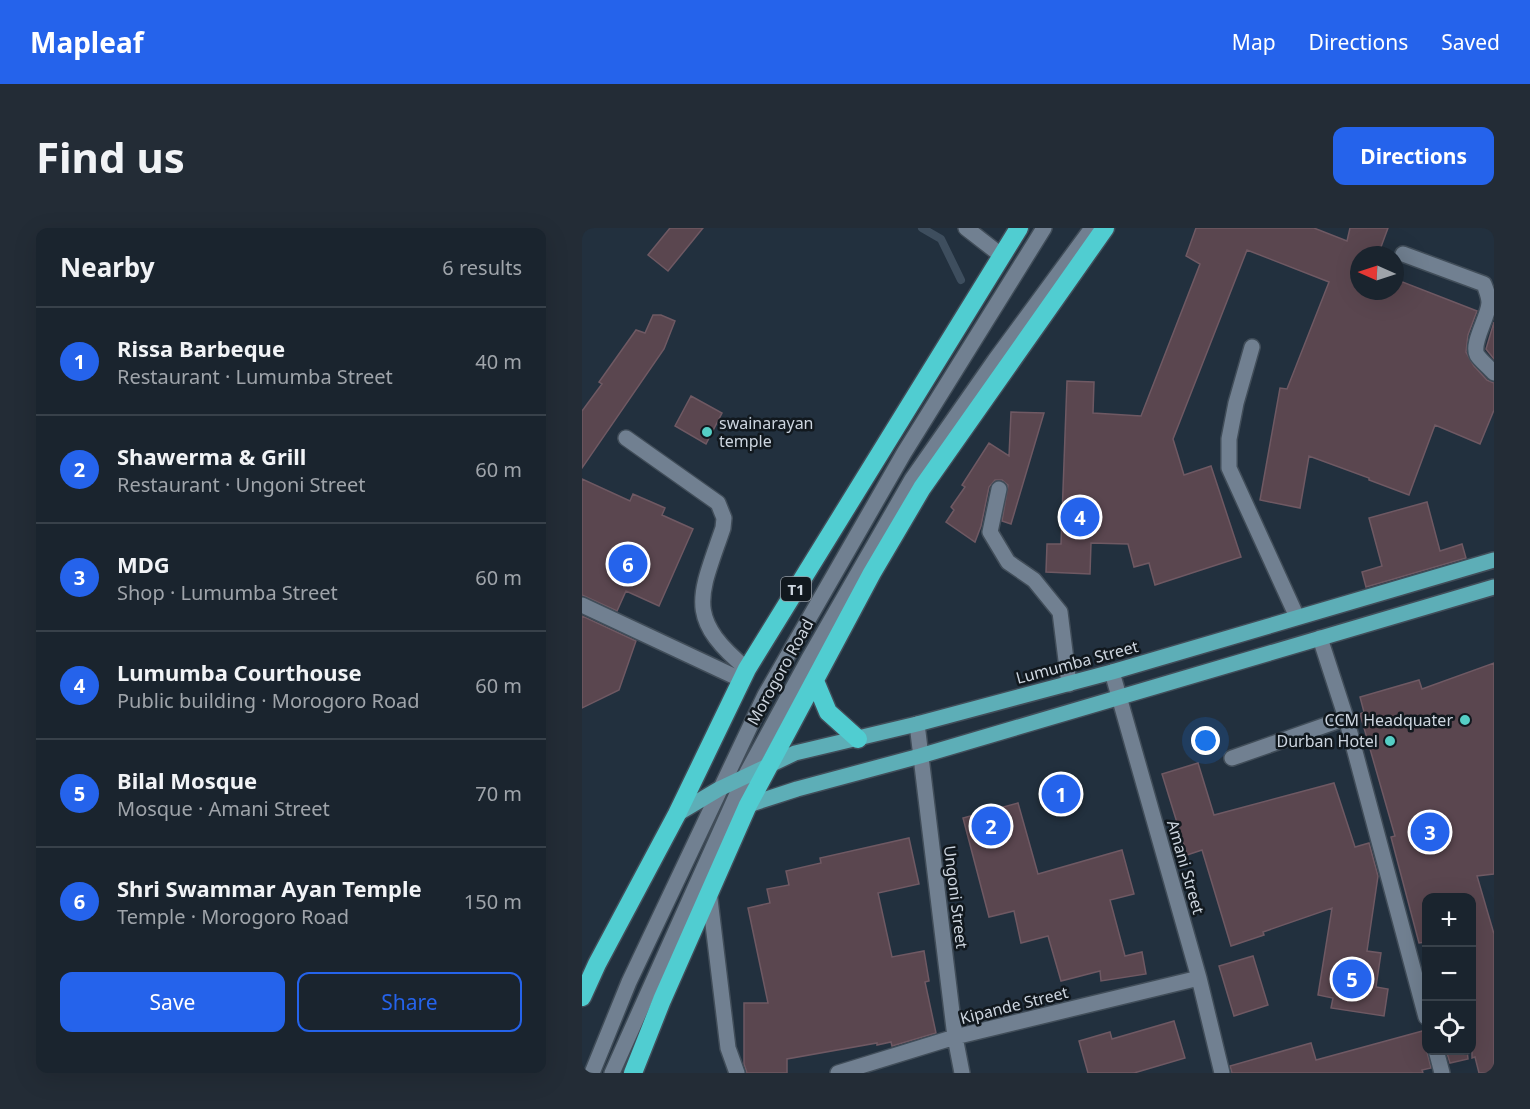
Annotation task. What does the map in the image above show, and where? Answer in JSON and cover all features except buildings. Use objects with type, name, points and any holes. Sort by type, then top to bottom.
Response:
[{"type":"highway","name":"Morogoro Road","points":[[582,997],[597,964],[677,814],[744,674],[1019,228]]},
{"type":"highway","name":"Morogoro Road","points":[[633,1073],[662,1000],[748,805],[872,573],[922,488],[1105,228]]},
{"type":"highway","points":[[815,681],[828,712],[858,739]]},
{"type":"main road","name":"Lumumba Street","points":[[677,814],[719,789],[795,753],[1070,684],[1494,560]]},
{"type":"main road","points":[[748,805],[1494,586]]},
{"type":"street","points":[[966,228],[1002,256]]},
{"type":"street","name":"Morogoro Road","points":[[592,1073],[629,982],[765,695],[904,453],[1044,228]]},
{"type":"street","name":"Morogoro Road","points":[[612,1073],[745,776],[808,660],[912,479],[995,360],[1092,228]]},
{"type":"street","points":[[1404,254],[1484,284],[1489,302],[1476,350],[1478,356],[1494,373]]},
{"type":"street","points":[[1252,347],[1231,430],[1229,468],[1297,617]]},
{"type":"street","points":[[626,438],[718,503],[724,518],[723,528],[701,598],[703,616],[724,649],[744,674]]},
{"type":"street","points":[[999,489],[990,532],[1008,562],[1034,580],[1060,612],[1070,684]]},
{"type":"street","points":[[582,605],[744,674]]},
{"type":"street","points":[[1320,638],[1346,718],[1422,1002]]},
{"type":"street","name":"Amani Street","points":[[1112,672],[1199,978],[1222,1073]]},
{"type":"street","points":[[1232,758],[1346,718]]},
{"type":"street","name":"Ungoni Street","points":[[917,724],[955,1037],[962,1073]]},
{"type":"street","points":[[709,891],[728,1048],[737,1073]]},
{"type":"street","name":"Kipande Street","points":[[838,1073],[955,1037],[1199,978]]},
{"type":"street","points":[[1437,1055],[1442,1073]]},
{"type":"waterway","points":[[922,228],[941,239],[961,280]]},
{"type":"place","name":"swainarayan temple","points":[[707,432]]},
{"type":"place","name":"Lumumba Courthouse","points":[[1080,517]]},
{"type":"place","name":"Shri Swammar Ayan Temple","points":[[628,564]]},
{"type":"place","name":"CCM Headquater","points":[[1465,720]]},
{"type":"place","name":"Durban Hotel","points":[[1390,741]]},
{"type":"place","name":"Rissa Barbeque","points":[[1061,794]]},
{"type":"place","name":"Shawerma & Grill","points":[[991,826]]},
{"type":"place","name":"MDG","points":[[1430,832]]},
{"type":"place","name":"Bilal Mosque","points":[[1352,979]]}]
